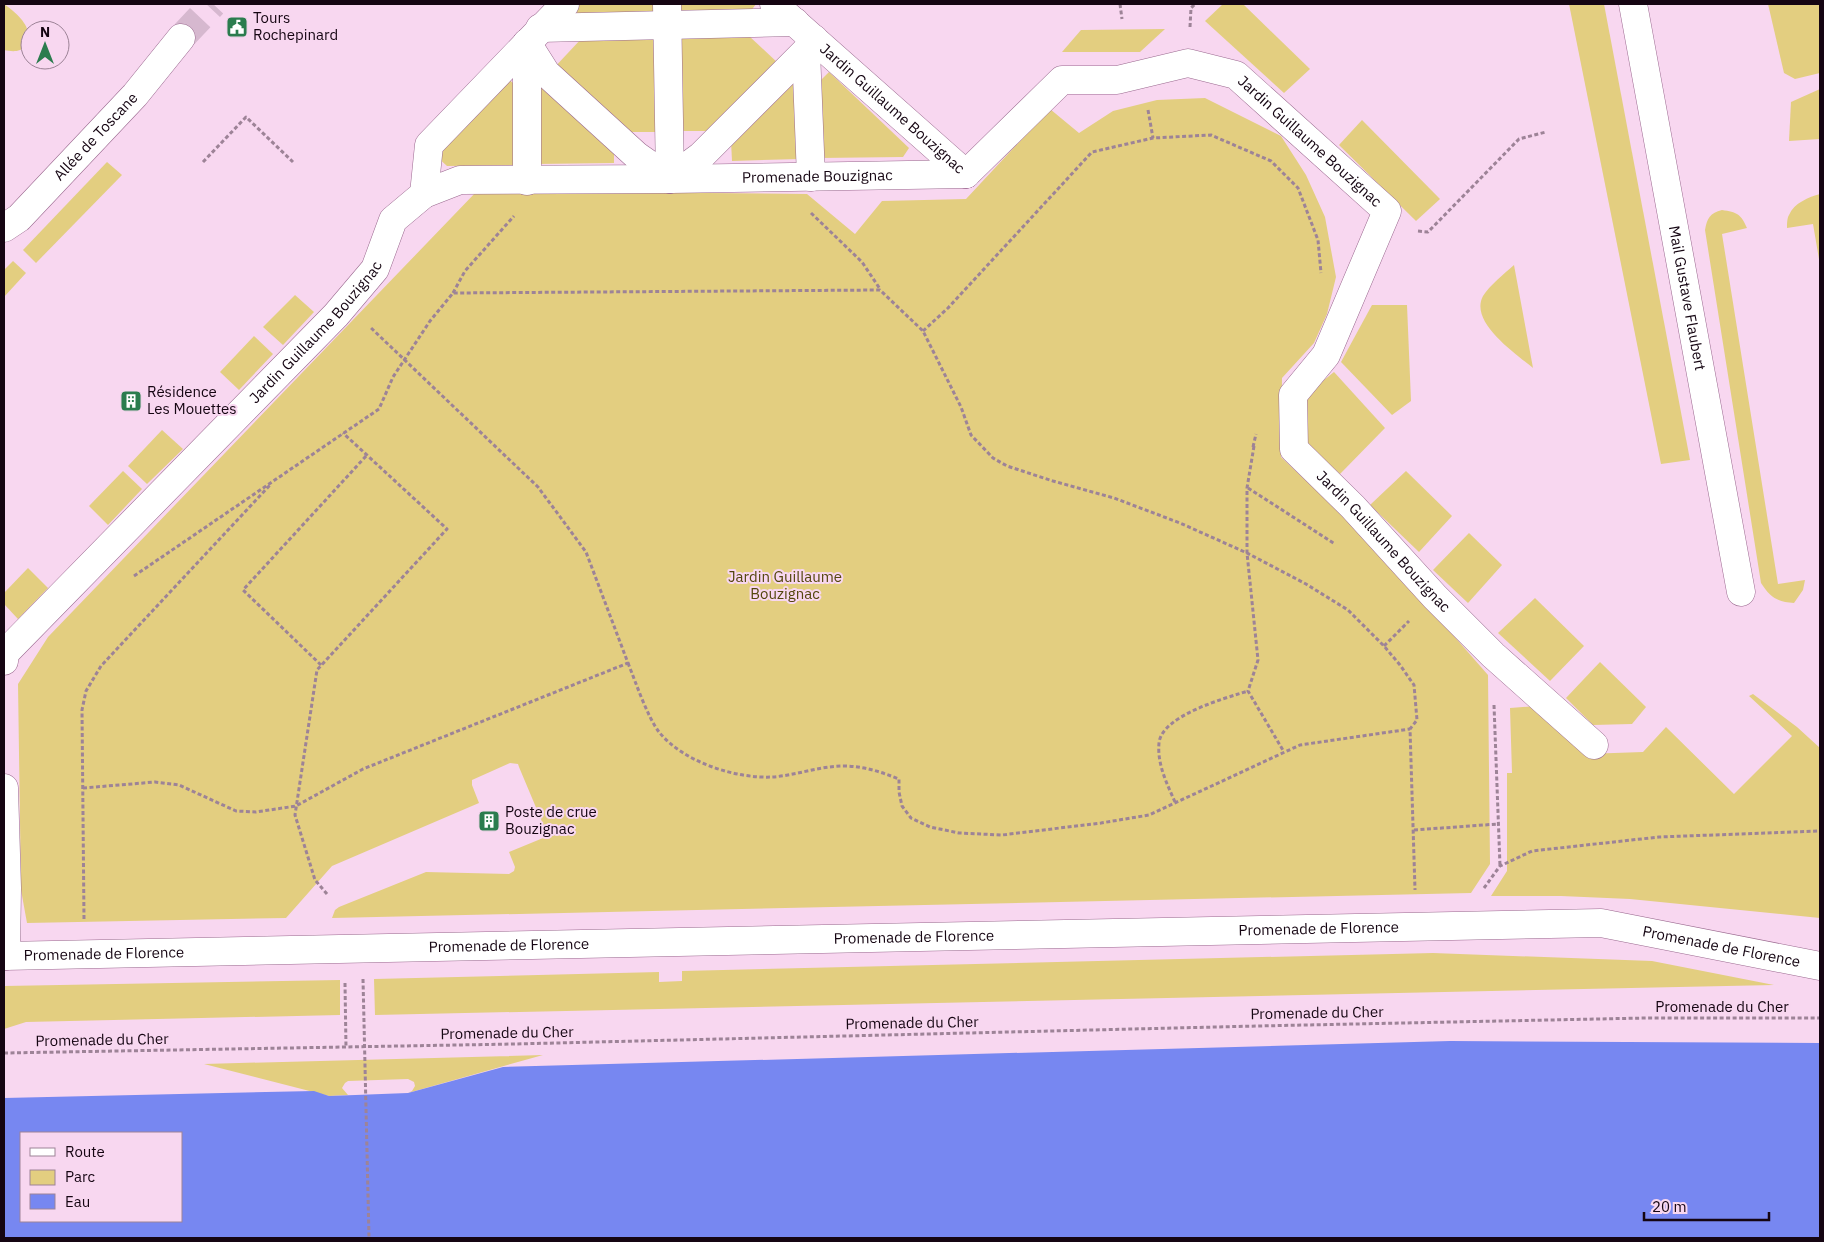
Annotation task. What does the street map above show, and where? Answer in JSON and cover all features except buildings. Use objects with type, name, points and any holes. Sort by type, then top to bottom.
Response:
[{"type":"street","points":[[424,194],[429,145],[565,4]]},
{"type":"street","name":"Jardin Guillaume Bouzignac","points":[[774,4],[805,38],[966,174],[1062,80],[1117,80],[1188,63],[1236,75],[1387,211],[1326,355],[1293,395],[1294,449],[1493,655],[1594,745]]},
{"type":"street","name":"Mail Gustave Flaubert","points":[[1634,4],[1741,592]]},
{"type":"street","points":[[533,36],[667,15],[805,38]]},
{"type":"street","points":[[667,15],[670,179]]},
{"type":"street","points":[[533,36],[546,73],[637,156],[670,179]]},
{"type":"street","points":[[528,181],[533,36]]},
{"type":"street","name":"Allée de Toscane","points":[[4,228],[19,218],[135,95],[180,38]]},
{"type":"street","points":[[670,179],[701,156],[805,38]]},
{"type":"street","points":[[805,38],[811,177]]},
{"type":"street","name":"Promenade Bouzignac","points":[[424,194],[460,180],[528,181],[966,174]]},
{"type":"street","name":"Jardin Guillaume Bouzignac","points":[[4,661],[5,653],[336,315],[375,269],[392,220],[424,194]]},
{"type":"street","points":[[4,788],[7,888],[5,956]]},
{"type":"street","name":"Promenade de Florence","points":[[5,956],[1601,922],[1820,966]]},
{"type":"path","points":[[1120,4],[1122,19]]},
{"type":"path","points":[[1191,8],[1195,4]]},
{"type":"path","points":[[1148,107],[1153,138]]},
{"type":"path","points":[[203,162],[246,117],[293,162]]},
{"type":"path","points":[[1428,232],[1519,139],[1546,132]]},
{"type":"path","points":[[923,332],[948,308],[1092,152],[1153,138],[1211,135],[1271,161],[1298,188],[1318,240],[1321,275]]},
{"type":"path","points":[[807,210],[862,262],[880,290],[923,332],[961,407],[971,435],[993,458],[1008,466],[1053,481],[1114,498],[1180,523],[1247,553],[1306,584],[1348,610],[1384,646],[1414,685],[1417,720],[1410,730],[1416,926]]},
{"type":"path","points":[[128,580],[379,409],[392,377],[430,321],[453,293],[465,271],[514,215]]},
{"type":"path","points":[[453,293],[880,290]]},
{"type":"path","points":[[368,325],[538,487],[586,552],[628,663],[659,732],[676,749],[726,772],[752,777],[775,776],[844,766],[871,768],[899,779],[902,806],[911,818],[930,827],[959,833],[1002,835],[1149,815],[1300,745],[1410,730]]},
{"type":"path","points":[[1253,447],[1257,429]]},
{"type":"path","points":[[327,894],[316,880],[295,815],[317,670],[447,529],[343,433]]},
{"type":"path","points":[[321,665],[243,590],[367,455]]},
{"type":"path","points":[[83,879],[82,710],[86,691],[101,666],[274,480]]},
{"type":"path","points":[[1247,488],[1247,553],[1258,660],[1248,691],[1284,752]]},
{"type":"path","points":[[1384,646],[1414,615]]},
{"type":"path","points":[[1493,655],[1500,866],[1532,851],[1659,837],[1820,831]]},
{"type":"path","points":[[83,788],[155,782],[179,785],[236,811],[256,812],[296,806],[363,769],[628,663]]},
{"type":"path","points":[[1175,802],[1160,759],[1159,741],[1168,727],[1191,711],[1248,691]]},
{"type":"path","points":[[1414,830],[1498,824]]},
{"type":"path","points":[[344,949],[346,1048]]},
{"type":"path","points":[[363,979],[369,1238]]},
{"type":"path","name":"Promenade du Cher","points":[[4,1053],[346,1048],[1646,1018],[1820,1018]]},
{"type":"green space","points":[[4,4],[22,20],[20,50],[4,50]]},
{"type":"green space","points":[[580,4],[658,4],[653,17],[583,18],[574,10]]},
{"type":"green space","points":[[678,4],[756,4],[748,15],[684,16],[678,10]]},
{"type":"green space","points":[[1223,4],[1243,4],[1310,69],[1284,93],[1205,21]]},
{"type":"green space","points":[[1569,4],[1604,4],[1690,460],[1661,464]]},
{"type":"green space","points":[[1768,4],[1820,4],[1820,73],[1795,79],[1784,73]]},
{"type":"green space","points":[[1165,29],[1140,52],[1062,52],[1081,30]]},
{"type":"green space","points":[[748,35],[779,64],[713,131],[681,131],[678,39],[684,36]]},
{"type":"green space","points":[[650,37],[659,44],[661,132],[627,132],[552,70],[582,38]]},
{"type":"green space","points":[[829,72],[909,148],[903,157],[819,158],[818,83]]},
{"type":"green space","points":[[793,77],[798,82],[800,159],[732,161],[731,141]]},
{"type":"green space","points":[[508,79],[517,86],[519,165],[447,166],[435,155]]},
{"type":"green space","points":[[543,80],[614,147],[614,163],[536,164],[535,89]]},
{"type":"green space","points":[[1820,89],[1820,139],[1789,141],[1791,102]]},
{"type":"green space","name":"Jardin Guillaume Bouzignac","points":[[1205,98],[1281,136],[1306,175],[1325,217],[1336,277],[1327,314],[1314,343],[1282,378],[1281,457],[1376,547],[1488,675],[1490,864],[1471,893],[332,918],[335,910],[339,907],[426,872],[509,874],[514,871],[515,867],[509,852],[548,836],[518,764],[510,763],[472,780],[479,803],[332,866],[286,918],[27,923],[21,890],[18,684],[48,637],[477,191],[807,194],[855,234],[882,201],[966,199],[1050,109],[1079,133],[1113,111],[1157,100]]},
{"type":"green space","points":[[1362,120],[1440,199],[1416,221],[1339,145]]},
{"type":"green space","points":[[107,162],[122,175],[36,263],[23,250]]},
{"type":"green space","points":[[1820,194],[1820,265],[1813,224],[1787,228],[1787,221],[1794,207]]},
{"type":"green space","points":[[1722,210],[1738,214],[1747,228],[1722,234],[1778,584],[1805,580],[1803,590],[1794,603],[1774,598],[1761,583],[1705,230],[1710,217]]},
{"type":"green space","points":[[13,261],[26,273],[4,297],[4,270]]},
{"type":"green space","points":[[1514,265],[1533,368],[1496,336],[1482,316],[1480,306],[1486,292]]},
{"type":"green space","points":[[295,295],[314,312],[283,345],[263,327]]},
{"type":"green space","points":[[1372,305],[1407,305],[1411,401],[1392,415],[1341,362]]},
{"type":"green space","points":[[254,336],[273,354],[239,390],[220,372]]},
{"type":"green space","points":[[1334,372],[1385,428],[1340,474],[1304,441],[1303,397]]},
{"type":"green space","points":[[162,430],[183,449],[147,484],[128,466]]},
{"type":"green space","points":[[123,471],[142,489],[108,525],[89,506]]},
{"type":"green space","points":[[1406,471],[1452,516],[1419,552],[1370,505]]},
{"type":"green space","points":[[1469,533],[1502,565],[1468,603],[1433,570]]},
{"type":"green space","points":[[28,568],[48,588],[18,619],[4,604],[4,593]]},
{"type":"green space","points":[[1535,598],[1584,646],[1550,681],[1498,633]]},
{"type":"green space","points":[[1600,662],[1646,707],[1632,724],[1593,725],[1566,698]]},
{"type":"green space","points":[[1753,694],[1797,727],[1820,748],[1820,918],[1630,899],[1561,896],[1491,896],[1507,871],[1507,773],[1512,773],[1510,708],[1536,706],[1585,754],[1643,752],[1666,727],[1734,794],[1792,736],[1749,696]]},
{"type":"green space","points":[[1433,953],[1652,961],[1774,985],[375,1015],[374,979],[659,972],[659,982],[682,981],[682,971]]},
{"type":"green space","points":[[340,980],[340,1015],[26,1022],[4,1029],[4,986]]},
{"type":"green space","points":[[543,1055],[408,1093],[415,1086],[414,1082],[408,1079],[348,1081],[342,1088],[348,1095],[329,1096],[204,1064]]},
{"type":"water","points":[[1450,1041],[1820,1043],[1820,1238],[4,1238],[4,1098],[314,1091],[329,1096],[408,1093],[503,1067]]},
{"type":"tunnel","points":[[181,38],[213,4]]},
{"type":"place","name":"Tours Rochepinard","points":[[237,27]]},
{"type":"place","name":"Résidence Les Mouettes","points":[[131,401]]},
{"type":"place","name":"Poste de crue Bouzignac","points":[[489,821]]}]
